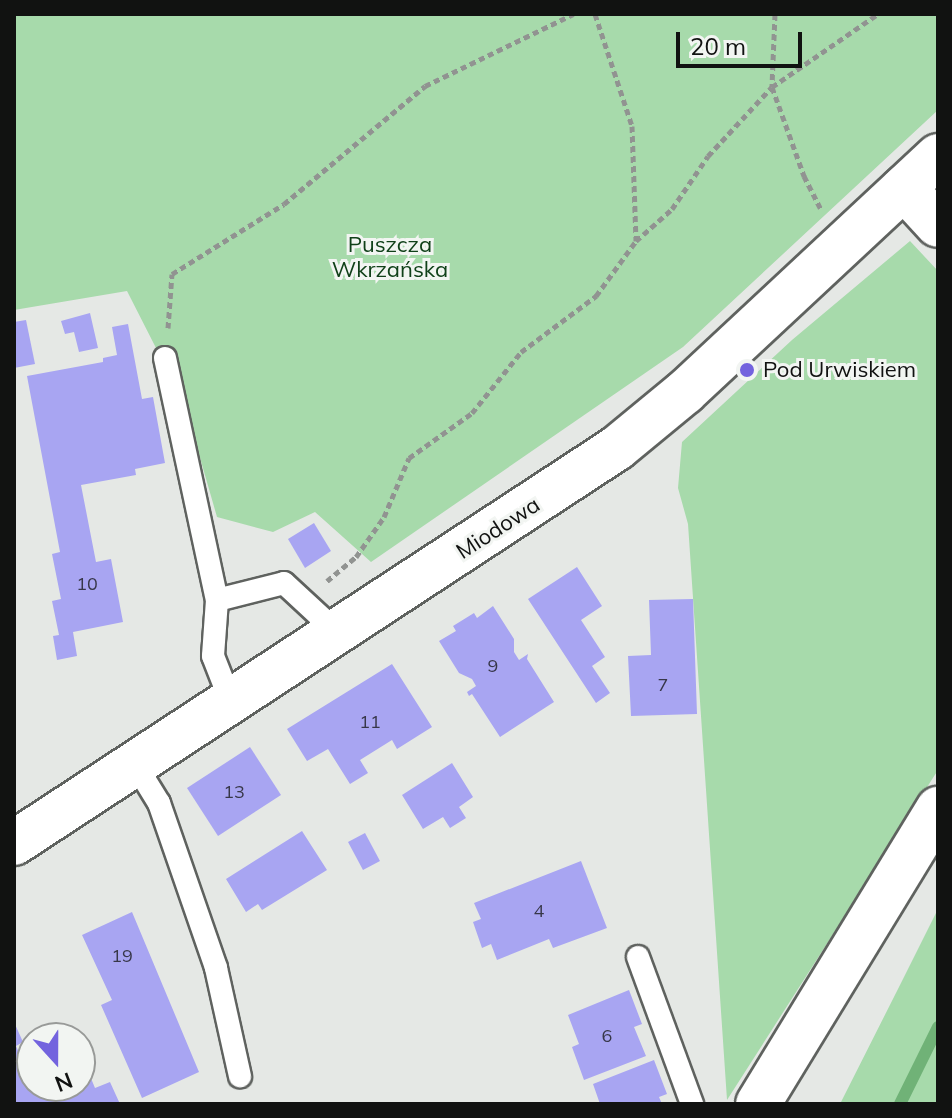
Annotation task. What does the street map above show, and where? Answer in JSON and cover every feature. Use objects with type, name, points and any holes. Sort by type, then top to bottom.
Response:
[{"type":"street","name":"Miodowa","points":[[14,843],[568,482],[644,428],[938,156]]},
{"type":"street","points":[[904,188],[938,225]]},
{"type":"street","points":[[758,1104],[938,809]]},
{"type":"lane","points":[[165,358],[217,600],[213,656],[231,702]]},
{"type":"lane","points":[[217,600],[284,583],[337,632]]},
{"type":"lane","points":[[135,764],[159,803],[216,968],[240,1076]]},
{"type":"lane","points":[[638,957],[692,1104]]},
{"type":"path","points":[[165,358],[172,274],[284,204],[425,86],[573,14]]},
{"type":"path","points":[[595,14],[632,126],[636,241]]},
{"type":"path","points":[[775,14],[772,87],[804,176],[823,213]]},
{"type":"path","points":[[304,600],[356,557],[384,517],[409,458],[472,413],[521,352],[596,296],[636,241],[672,209],[708,156],[772,87],[878,14]]},
{"type":"green space","name":"Puszcza Wkrzańska","points":[[14,14],[938,14],[938,110],[683,347],[371,562],[315,512],[273,532],[217,517],[172,360],[156,348],[127,291],[14,310]]},
{"type":"green space","points":[[910,241],[938,271],[938,770],[727,1100],[688,524],[678,488],[682,442],[792,340]]},
{"type":"green space","points":[[938,909],[938,1104],[840,1104],[900,985]]},
{"type":"building","points":[[90,313],[98,348],[79,352],[74,332],[65,334],[61,321]]},
{"type":"building","points":[[26,320],[35,364],[14,368],[14,322]]},
{"type":"building","points":[[128,324],[142,399],[153,397],[165,463],[135,469],[136,475],[81,485],[96,562],[111,559],[123,622],[73,632],[77,656],[57,660],[53,636],[59,635],[52,601],[61,599],[52,554],[60,552],[27,376],[103,362],[103,358],[117,355],[112,327]]},
{"type":"building","points":[[314,523],[331,551],[305,568],[288,539]]},
{"type":"building","points":[[577,567],[602,606],[581,620],[605,657],[592,666],[610,693],[596,703],[528,599]]},
{"type":"building","points":[[693,599],[697,714],[631,716],[628,656],[651,655],[649,600]]},
{"type":"building","points":[[493,606],[514,639],[514,652],[519,660],[528,654],[527,659],[554,702],[500,737],[472,694],[469,696],[467,692],[476,686],[472,679],[459,673],[439,641],[456,631],[453,626],[474,613],[477,618]]},
{"type":"building","points":[[392,664],[432,727],[397,749],[392,740],[360,760],[368,773],[350,784],[328,749],[307,761],[287,729]]},
{"type":"building","points":[[250,747],[281,795],[218,836],[187,788]]},
{"type":"building","points":[[452,763],[473,797],[459,807],[466,818],[450,828],[443,817],[423,829],[402,795]]},
{"type":"building","points":[[302,831],[327,870],[262,910],[258,904],[246,912],[226,879]]},
{"type":"building","points":[[365,833],[380,861],[363,870],[348,842]]},
{"type":"building","points":[[581,861],[607,928],[553,948],[549,939],[497,960],[491,944],[482,948],[473,922],[481,919],[474,903]]},
{"type":"building","points":[[132,912],[199,1072],[142,1098],[101,1005],[112,1000],[82,935]]},
{"type":"building","points":[[629,990],[642,1024],[634,1027],[646,1056],[584,1080],[572,1047],[579,1044],[568,1015]]},
{"type":"building","points":[[14,1022],[16,1102],[96,1102],[96,1088],[110,1082],[120,1104],[14,1104]]},
{"type":"building","points":[[654,1060],[667,1094],[659,1097],[662,1104],[600,1104],[593,1084]]},
{"type":"waterway","points":[[900,1104],[938,1027]]},
{"type":"place","name":"Pod Urwiskiem","points":[[747,370]]}]
